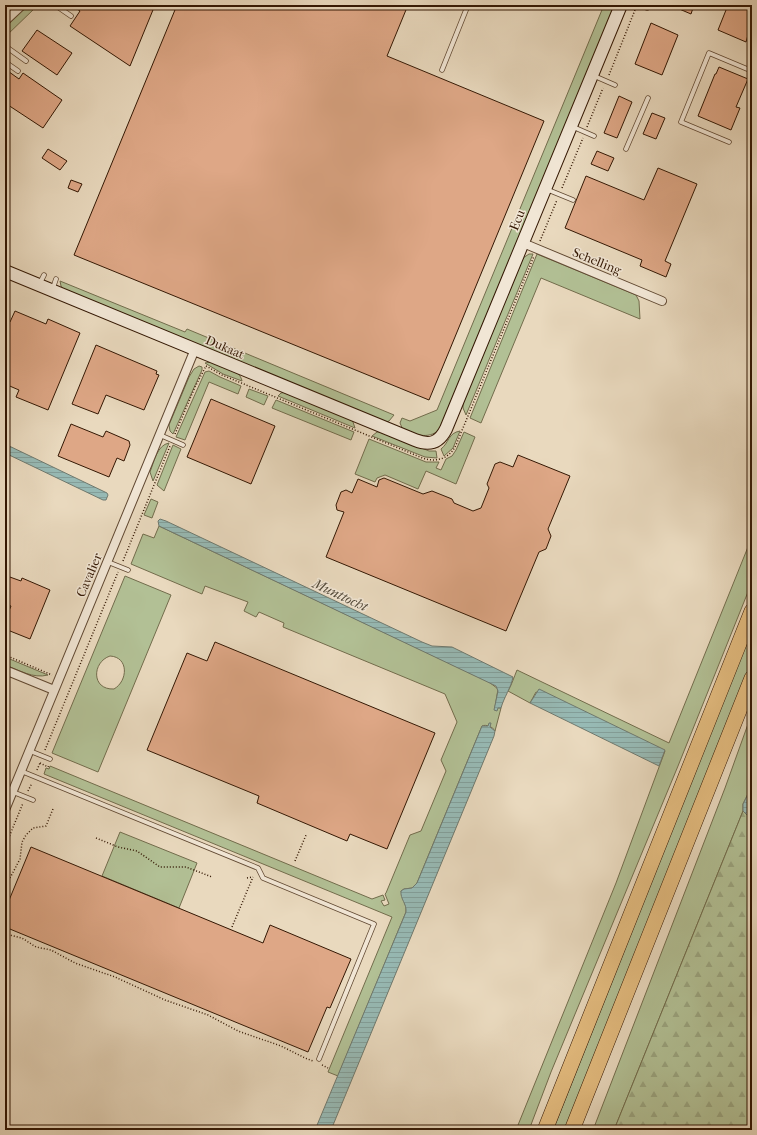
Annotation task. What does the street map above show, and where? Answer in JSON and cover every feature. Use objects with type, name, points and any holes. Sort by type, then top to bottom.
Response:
[{"type":"highway","points":[[545,1130],[752,611]]},
{"type":"highway","points":[[574,1130],[582,1104],[752,678]]},
{"type":"street","points":[[5,21],[22,5]]},
{"type":"street","name":"Ecu","points":[[435,443],[443,435],[446,429],[621,5]]},
{"type":"street","name":"Schelling","points":[[523,243],[662,300]]},
{"type":"street","name":"Dukaat","points":[[5,271],[42,280],[195,349],[415,440],[428,444],[435,443]]},
{"type":"street","name":"Cavalier","points":[[5,810],[195,349]]},
{"type":"street","points":[[5,670],[54,690]]},
{"type":"lane","points":[[55,5],[71,16]]},
{"type":"lane","points":[[442,70],[468,5]]},
{"type":"lane","points":[[638,5],[647,8]]},
{"type":"lane","points":[[5,46],[26,61]]},
{"type":"lane","points":[[730,142],[681,122],[709,53],[752,71]]},
{"type":"lane","points":[[5,62],[18,72]]},
{"type":"lane","points":[[592,75],[615,85]]},
{"type":"lane","points":[[626,149],[648,98]]},
{"type":"lane","points":[[571,126],[594,136]]},
{"type":"lane","points":[[546,188],[573,200]]},
{"type":"lane","points":[[160,435],[183,445]]},
{"type":"lane","points":[[108,562],[128,570]]},
{"type":"lane","points":[[29,751],[50,759]]},
{"type":"lane","points":[[21,771],[258,868],[263,878],[374,924],[317,1061]]},
{"type":"lane","points":[[13,792],[33,800]]},
{"type":"path","points":[[539,244],[638,5]]},
{"type":"path","name":"Dukaat","points":[[172,440],[193,390],[206,366],[222,375],[420,457],[431,460],[438,460],[445,457],[456,445],[535,254]]},
{"type":"path","points":[[42,756],[172,440]]},
{"type":"path","points":[[5,655],[52,674]]},
{"type":"path","points":[[69,681],[73,683]]},
{"type":"path","points":[[5,847],[34,776],[41,764]]},
{"type":"path","points":[[12,873],[20,859],[23,838],[33,828],[46,826],[53,809]]},
{"type":"path","points":[[295,862],[306,835]]},
{"type":"path","points":[[96,838],[118,847],[138,851],[160,866],[186,867],[212,877]]},
{"type":"path","points":[[232,927],[252,877],[247,878]]},
{"type":"path","points":[[5,934],[22,938],[36,947],[51,950],[75,963],[115,977],[165,1000],[208,1015],[238,1031],[281,1046],[305,1058],[317,1061],[328,1068]]},
{"type":"green space","points":[[28,5],[35,8],[5,37],[5,27]]},
{"type":"green space","points":[[604,5],[616,5],[439,430],[430,435],[421,435],[403,430],[400,423],[402,418],[410,421],[437,410]]},
{"type":"green space","points":[[529,254],[533,254],[466,415],[463,408],[463,402],[523,258]]},
{"type":"green space","points":[[537,254],[636,295],[639,301],[640,319],[541,278],[481,423],[470,418]]},
{"type":"green space","points":[[60,281],[185,332],[187,329],[394,415],[389,421],[386,422],[63,289]]},
{"type":"green space","points":[[211,362],[234,371],[241,377],[242,381],[223,374],[205,363]]},
{"type":"green space","points":[[199,366],[202,367],[202,370],[173,434],[170,431],[169,425],[189,377],[194,369]]},
{"type":"green space","points":[[209,371],[241,386],[238,394],[209,382],[185,440],[176,437],[205,372]]},
{"type":"green space","points":[[249,389],[268,396],[264,405],[246,397]]},
{"type":"green space","points":[[286,392],[349,418],[353,422],[355,428],[278,396],[281,393]]},
{"type":"green space","points":[[276,400],[354,432],[351,440],[272,408]]},
{"type":"green space","points":[[460,431],[453,448],[444,456],[441,449],[453,434]]},
{"type":"green space","points":[[377,432],[382,432],[429,451],[436,451],[437,458],[425,457],[372,436]]},
{"type":"green space","points":[[464,432],[475,437],[456,484],[426,471],[418,489],[385,475],[377,478],[375,482],[355,474],[369,439],[426,462],[439,462],[436,468],[441,470],[446,459],[452,456],[456,450]]},
{"type":"green space","points":[[169,443],[153,481],[150,472],[155,459],[159,450],[165,444]]},
{"type":"green space","points":[[173,445],[181,449],[164,491],[157,485]]},
{"type":"green space","points":[[151,499],[158,502],[152,518],[144,515]]},
{"type":"green space","points":[[159,526],[489,682],[498,689],[495,707],[501,708],[495,731],[489,726],[482,726],[417,883],[412,888],[401,891],[406,912],[338,1076],[328,1072],[392,917],[44,774],[46,768],[49,769],[50,766],[372,899],[383,895],[385,900],[381,901],[384,906],[389,904],[385,894],[410,835],[421,831],[446,771],[441,760],[457,722],[445,694],[283,627],[284,623],[259,612],[256,617],[244,611],[248,602],[205,586],[202,594],[131,564],[143,534],[154,538]]},
{"type":"green space","points":[[752,537],[752,582],[678,766],[551,1072],[529,1130],[516,1130],[616,883],[665,751],[536,692],[530,703],[508,691],[517,670],[669,743]]},
{"type":"green space","points":[[125,576],[171,595],[98,772],[52,753]],"holes":[[[110,656],[121,660],[124,675],[122,681],[114,689],[106,688],[98,681],[97,669],[104,659]]]},
{"type":"green space","points":[[752,629],[752,661],[565,1130],[553,1130]]},
{"type":"green space","points":[[5,657],[48,675],[31,675],[5,665]]},
{"type":"green space","points":[[752,713],[752,789],[750,790],[743,804],[743,811],[614,1130],[593,1130],[725,788]]},
{"type":"green space","points":[[743,811],[752,820],[752,1130],[614,1130]]},
{"type":"green space","points":[[120,832],[197,863],[179,908],[102,876]]},
{"type":"water","points":[[5,444],[107,493],[108,495],[106,500],[103,500],[5,453]]},
{"type":"water","points":[[160,519],[422,642],[432,646],[452,647],[513,677],[501,708],[498,708],[497,711],[494,710],[498,691],[496,686],[159,526],[158,521]]},
{"type":"water","points":[[539,689],[665,750],[659,766],[530,703]]},
{"type":"water","points":[[489,723],[491,723],[490,727],[495,731],[494,736],[331,1130],[315,1130],[406,912],[406,906],[401,891],[412,888],[417,883],[482,726],[488,726]]},
{"type":"water","points":[[752,789],[752,820],[743,811],[743,804],[750,790]]},
{"type":"building","points":[[71,5],[155,5],[130,66],[70,26],[80,11]]},
{"type":"building","points":[[177,5],[408,5],[387,56],[544,121],[429,400],[74,255]]},
{"type":"building","points":[[670,5],[694,5],[691,14]]},
{"type":"building","points":[[728,5],[752,5],[752,37],[748,35],[746,42],[718,30]]},
{"type":"building","points":[[651,23],[678,35],[662,75],[635,64]]},
{"type":"building","points":[[37,30],[72,53],[57,75],[22,51]]},
{"type":"building","points":[[719,67],[748,79],[736,107],[740,108],[731,130],[698,116]]},
{"type":"building","points":[[5,69],[19,79],[23,73],[62,100],[43,128],[5,103]]},
{"type":"building","points":[[619,96],[632,102],[617,138],[604,133]]},
{"type":"building","points":[[652,113],[665,118],[656,139],[643,134]]},
{"type":"building","points":[[48,149],[67,161],[60,170],[42,158]]},
{"type":"building","points":[[597,151],[614,158],[608,171],[591,164]]},
{"type":"building","points":[[658,168],[697,184],[665,261],[671,264],[666,277],[640,266],[642,260],[565,228],[586,176],[644,200]]},
{"type":"building","points":[[71,180],[82,184],[78,192],[68,188]]},
{"type":"building","points":[[15,311],[46,324],[48,319],[80,333],[48,410],[16,397],[19,390],[5,384],[5,319],[10,322]]},
{"type":"building","points":[[96,345],[157,371],[156,374],[159,375],[144,410],[106,395],[98,414],[72,404]]},
{"type":"building","points":[[211,399],[275,426],[251,484],[187,457]]},
{"type":"building","points":[[71,424],[103,437],[106,431],[129,441],[130,445],[124,461],[117,458],[109,477],[58,456]]},
{"type":"building","points":[[518,455],[570,476],[548,529],[551,536],[546,549],[539,552],[506,631],[326,557],[344,512],[337,510],[336,505],[341,492],[346,490],[352,493],[358,479],[377,487],[379,480],[384,478],[423,494],[432,491],[452,499],[454,503],[473,511],[481,508],[489,488],[487,484],[495,464],[500,462],[513,467]]},
{"type":"building","points":[[7,576],[21,581],[22,578],[50,590],[30,639],[5,629],[5,620],[11,606],[5,604],[5,580]]},
{"type":"building","points":[[215,642],[435,733],[387,849],[350,834],[347,841],[257,803],[259,796],[147,750],[187,653],[207,661]]},
{"type":"building","points":[[31,847],[263,943],[270,925],[351,959],[330,1008],[327,1007],[308,1052],[5,927],[5,910]]},
{"type":"water label","name":"Munttocht","points":[[340,595]]}]
